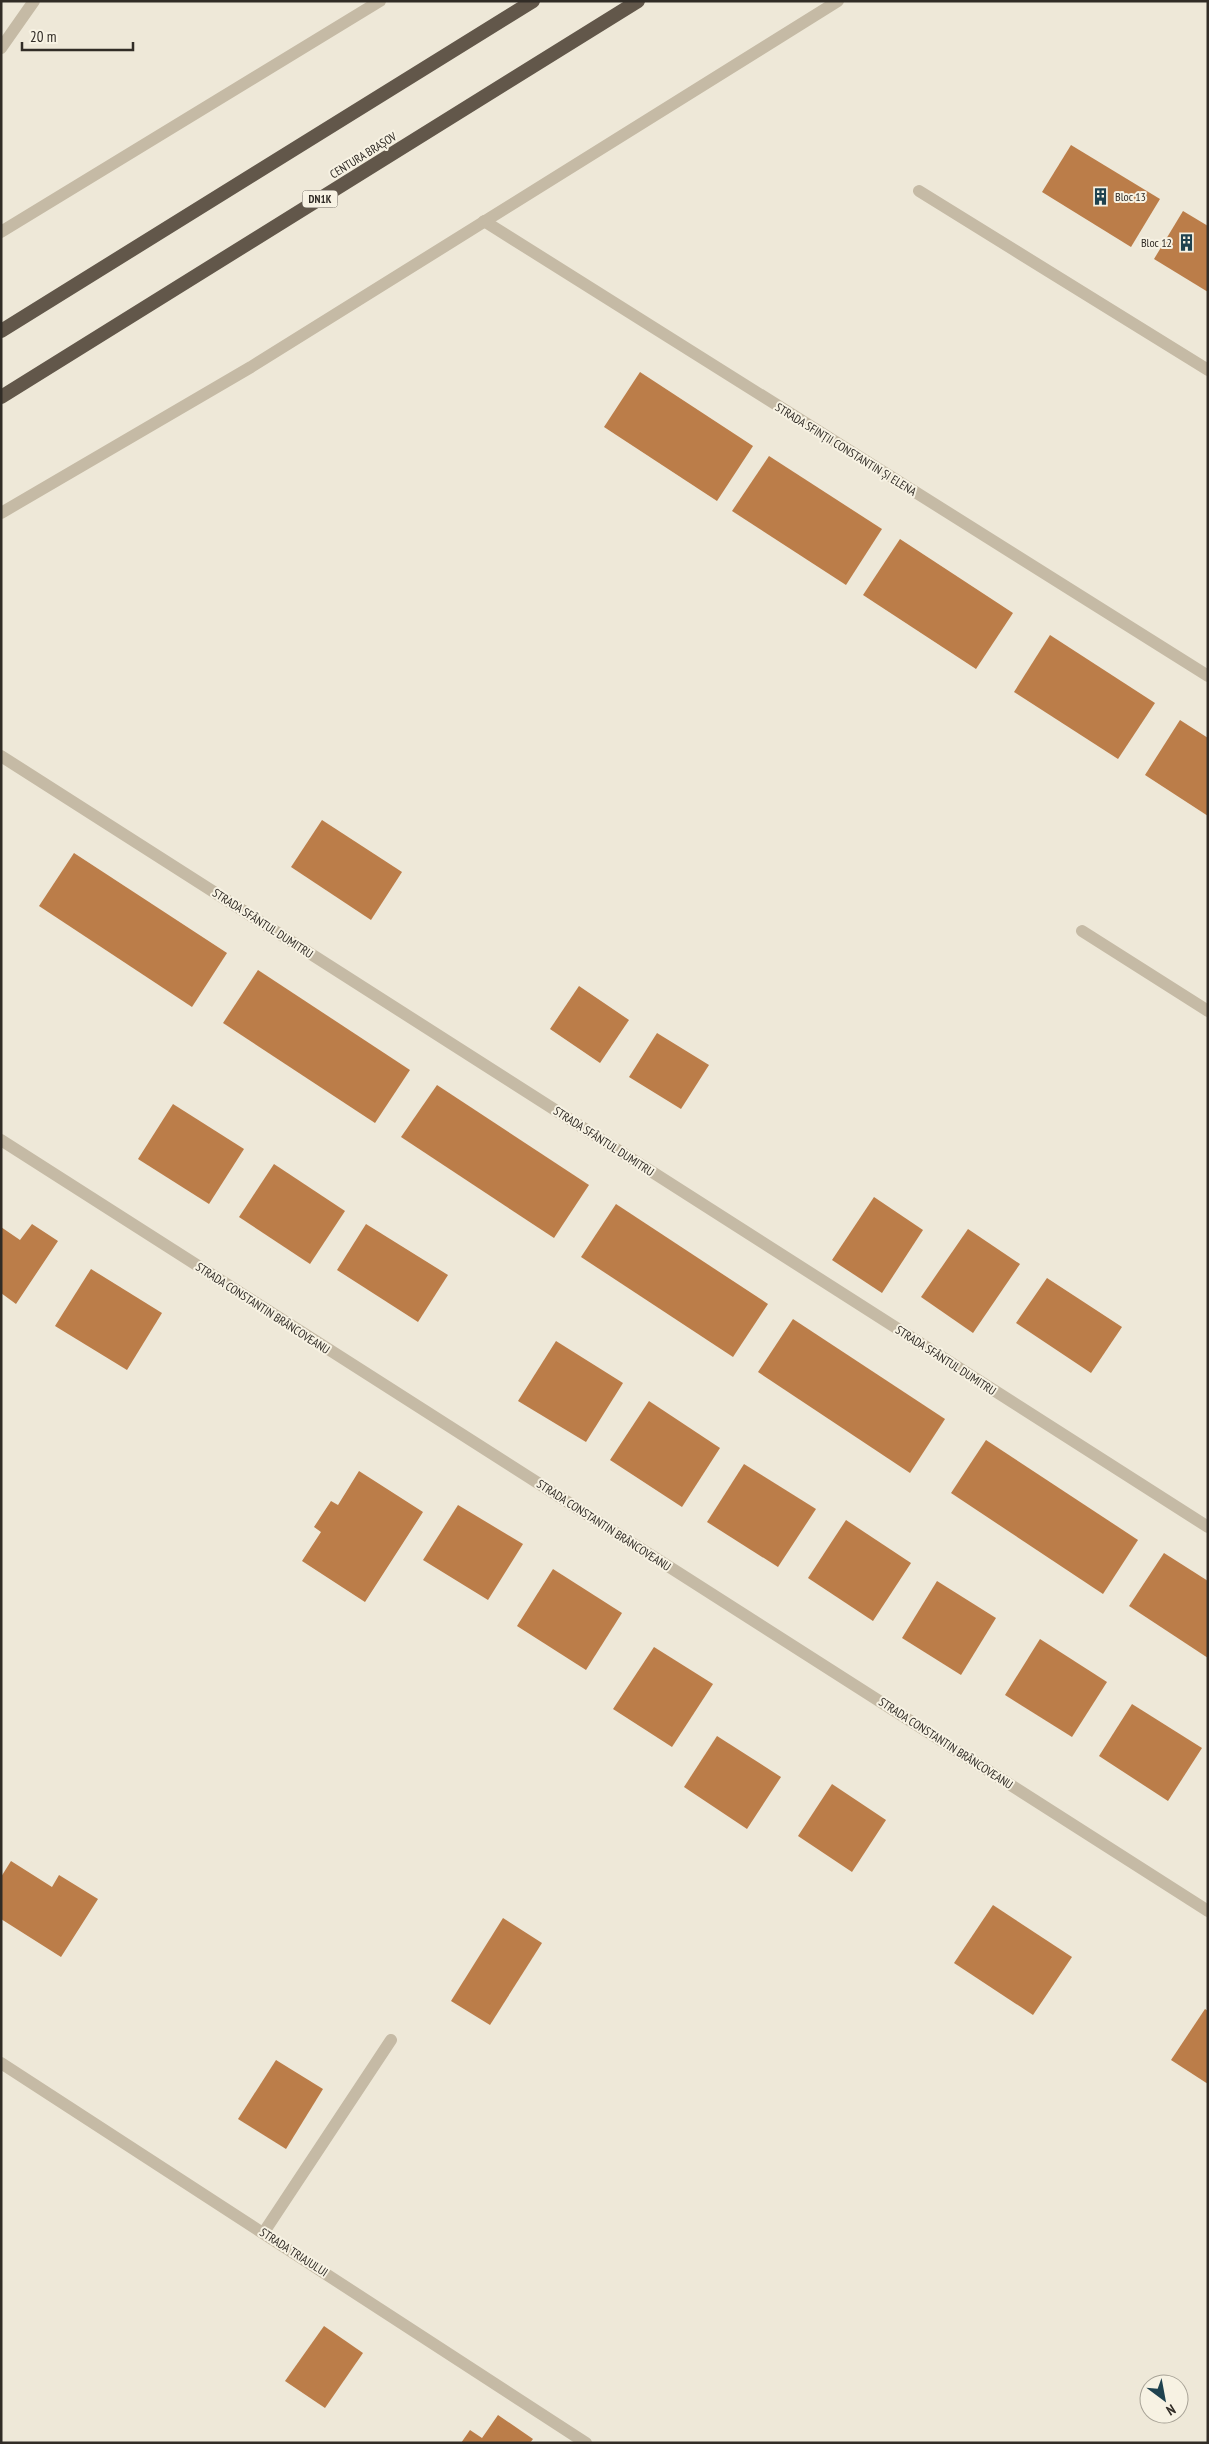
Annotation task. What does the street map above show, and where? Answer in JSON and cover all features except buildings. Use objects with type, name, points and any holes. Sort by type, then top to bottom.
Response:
[{"type":"highway","points":[[1,331],[533,1]]},
{"type":"highway","name":"CENTURA BRAȘOV","points":[[1,397],[638,1]]},
{"type":"street","points":[[1,48],[34,1]]},
{"type":"street","points":[[1,232],[380,1]]},
{"type":"street","points":[[1,513],[251,367],[838,1]]},
{"type":"street","points":[[919,191],[1208,370]]},
{"type":"street","name":"STRADA SFINȚII CONSTANTIN ȘI ELENA","points":[[484,221],[1208,676]]},
{"type":"street","name":"STRADA SFÂNTUL DUMITRU","points":[[1,756],[1208,1527]]},
{"type":"street","points":[[1082,931],[1208,1011]]},
{"type":"street","name":"STRADA CONSTANTIN BRÂNCOVEANU","points":[[1,1140],[1208,1911]]},
{"type":"street","points":[[264,2232],[390,2040]]},
{"type":"street","name":"STRADA TRIAJULUI","points":[[1,2063],[264,2232],[586,2443]]},
{"type":"place","name":"Bloc 13","points":[[1101,196]]},
{"type":"place","name":"Bloc 12","points":[[1186,242]]}]
